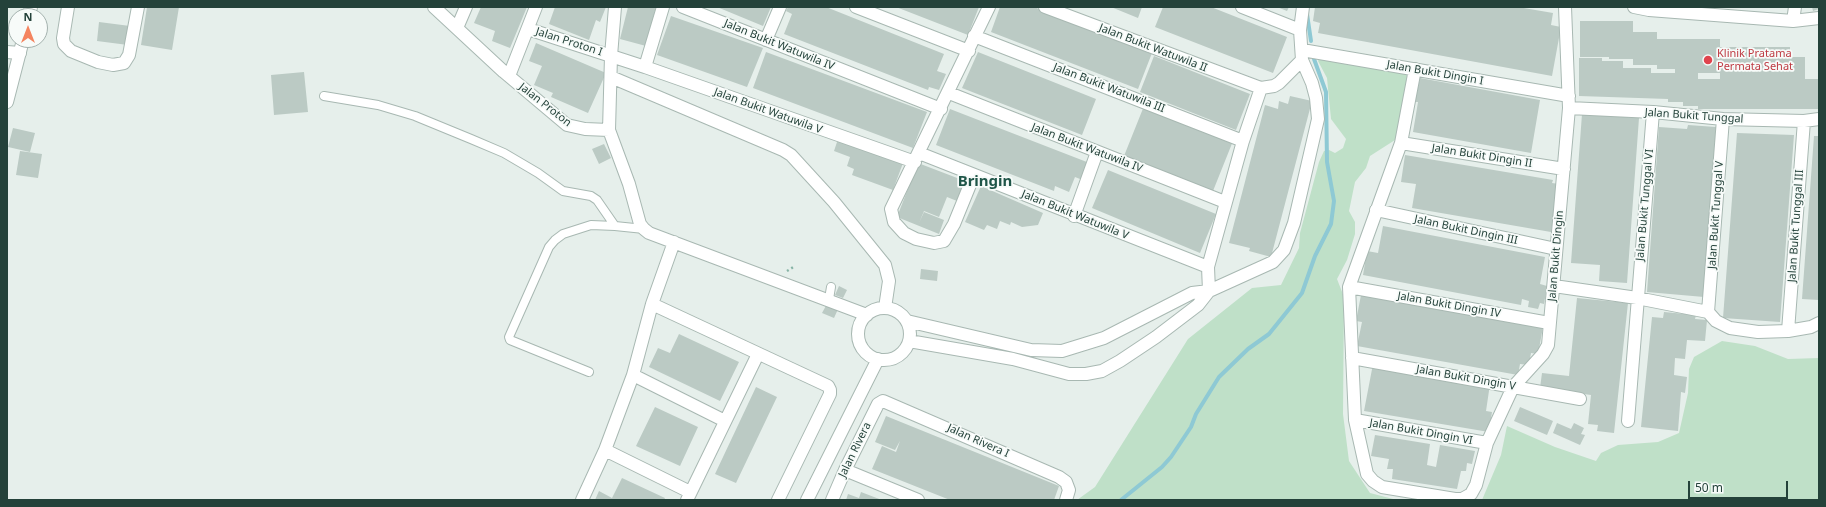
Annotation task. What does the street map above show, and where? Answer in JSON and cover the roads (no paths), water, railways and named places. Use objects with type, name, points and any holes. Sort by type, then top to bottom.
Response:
[{"type":"street","points":[[68,7],[63,38],[64,44],[71,51],[98,62],[113,66],[124,63],[130,55],[138,7]]},
{"type":"street","name":"Jalan Proton","points":[[434,7],[509,76],[567,125],[585,129],[609,130]]},
{"type":"street","points":[[457,28],[466,7]]},
{"type":"street","points":[[509,76],[536,7]]},
{"type":"street","points":[[615,7],[611,56],[609,130],[629,184],[640,224],[644,229],[649,233],[867,315]]},
{"type":"street","points":[[645,67],[663,7]]},
{"type":"street","name":"Jalan Bukit Watuwila IV","points":[[683,7],[941,109]]},
{"type":"street","points":[[766,40],[780,7]]},
{"type":"street","points":[[856,7],[969,51]]},
{"type":"street","points":[[974,175],[946,240],[937,244],[916,239],[904,233],[894,222],[891,209],[941,109],[969,51],[974,36],[989,7]]},
{"type":"street","name":"Jalan Bukit Watuwila II","points":[[1045,7],[1261,88]]},
{"type":"street","points":[[1242,7],[1300,30]]},
{"type":"street","points":[[907,321],[1031,350],[1062,351],[1104,338],[1192,294],[1209,291],[1273,262],[1284,250],[1294,223],[1318,119],[1315,93],[1302,55],[1300,30],[1303,7]]},
{"type":"street","name":"Jalan Bukit Dingin","points":[[1356,420],[1367,474],[1373,481],[1382,487],[1462,499],[1471,494],[1476,485],[1487,443],[1513,387],[1544,354],[1548,345],[1554,286],[1569,102],[1564,7]]},
{"type":"street","points":[[1634,7],[1649,10],[1792,21],[1819,18]]},
{"type":"street","points":[[1792,21],[1795,7]]},
{"type":"street","name":"Jalan Proton I","points":[[528,28],[645,67]]},
{"type":"street","name":"Jalan Bukit Watuwila III","points":[[974,36],[1243,141]]},
{"type":"street","points":[[7,102],[21,48]]},
{"type":"street","points":[[7,52],[20,53]]},
{"type":"street","points":[[909,341],[1013,360],[1069,374],[1086,374],[1102,371],[1120,361],[1198,305],[1209,291],[1208,267],[1243,141],[1261,88],[1274,86],[1302,55]]},
{"type":"street","name":"Jalan Bukit Dingin I","points":[[1302,55],[1415,69],[1569,102]]},
{"type":"street","name":"Jalan Bukit Watuwila V","points":[[645,67],[917,158],[974,175],[1074,216],[1208,267]]},
{"type":"street","points":[[1356,420],[1349,287],[1401,143],[1415,69]]},
{"type":"street","points":[[611,77],[783,150],[791,155],[834,202],[885,265],[890,281],[885,308]]},
{"type":"street","name":"Jalan Bukit Watuwila IV","points":[[948,93],[1225,202]]},
{"type":"street","name":"Jalan Bukit Tunggal","points":[[1569,102],[1723,119],[1804,121],[1819,119]]},
{"type":"street","name":"Jalan Bukit Tunggal VI","points":[[1628,421],[1653,112]]},
{"type":"street","name":"Jalan Bukit Tunggal V","points":[[1708,312],[1723,119]]},
{"type":"street","name":"Jalan Bukit Tunggal III","points":[[1788,331],[1804,121]]},
{"type":"street","name":"Jalan Bukit Dingin II","points":[[1401,143],[1564,169]]},
{"type":"street","points":[[1074,216],[1097,152]]},
{"type":"street","name":"Jalan Bukit Dingin III","points":[[1376,210],[1556,249]]},
{"type":"street","points":[[582,500],[605,450],[633,375],[652,304],[674,242]]},
{"type":"street","points":[[1554,286],[1637,298],[1708,312],[1716,321],[1730,328],[1758,332],[1788,331],[1811,327],[1819,323]]},
{"type":"street","name":"Jalan Bukit Dingin IV","points":[[1349,287],[1550,323]]},
{"type":"street","points":[[652,304],[828,386],[830,394],[778,500]]},
{"type":"street","points":[[885,308],[898,312],[907,321],[910,327],[909,341],[906,348],[894,358],[878,359],[872,357],[863,349],[859,337],[860,325],[867,315],[872,311],[885,308]]},
{"type":"street","points":[[1062,351],[1069,374]]},
{"type":"street","points":[[605,450],[688,496],[758,354]]},
{"type":"street","name":"Jalan Bukit Dingin V","points":[[1352,358],[1580,399]]},
{"type":"street","points":[[807,500],[878,359]]},
{"type":"street","points":[[633,375],[725,421]]},
{"type":"street","name":"Jalan Rivera","points":[[832,500],[845,470],[880,402]]},
{"type":"street","name":"Jalan Rivera I","points":[[880,402],[887,402],[1059,477],[1066,482],[1068,495]]},
{"type":"street","name":"Jalan Bukit Dingin VI","points":[[1356,420],[1487,443]]},
{"type":"street","points":[[845,470],[918,500]]},
{"type":"lane","points":[[324,96],[378,105],[415,116],[491,147],[538,173],[563,191],[591,196],[597,200],[615,226]]},
{"type":"lane","points":[[589,372],[510,340],[509,337],[549,247],[555,240],[563,234],[591,225],[644,229]]},
{"type":"lane","points":[[829,300],[831,287]]},
{"type":"waterway","points":[[1307,14],[1311,41]]},
{"type":"waterway","points":[[1121,500],[1162,467],[1171,457],[1191,427],[1196,414],[1219,377],[1248,349],[1269,334],[1302,293],[1315,256],[1331,224],[1334,201],[1327,162],[1326,92],[1314,59]]},
{"type":"place","name":"Klinik Pratama Permata Sehat","points":[[1708,60]]},
{"type":"district","name":"Bringin","points":[[985,182]]}]
